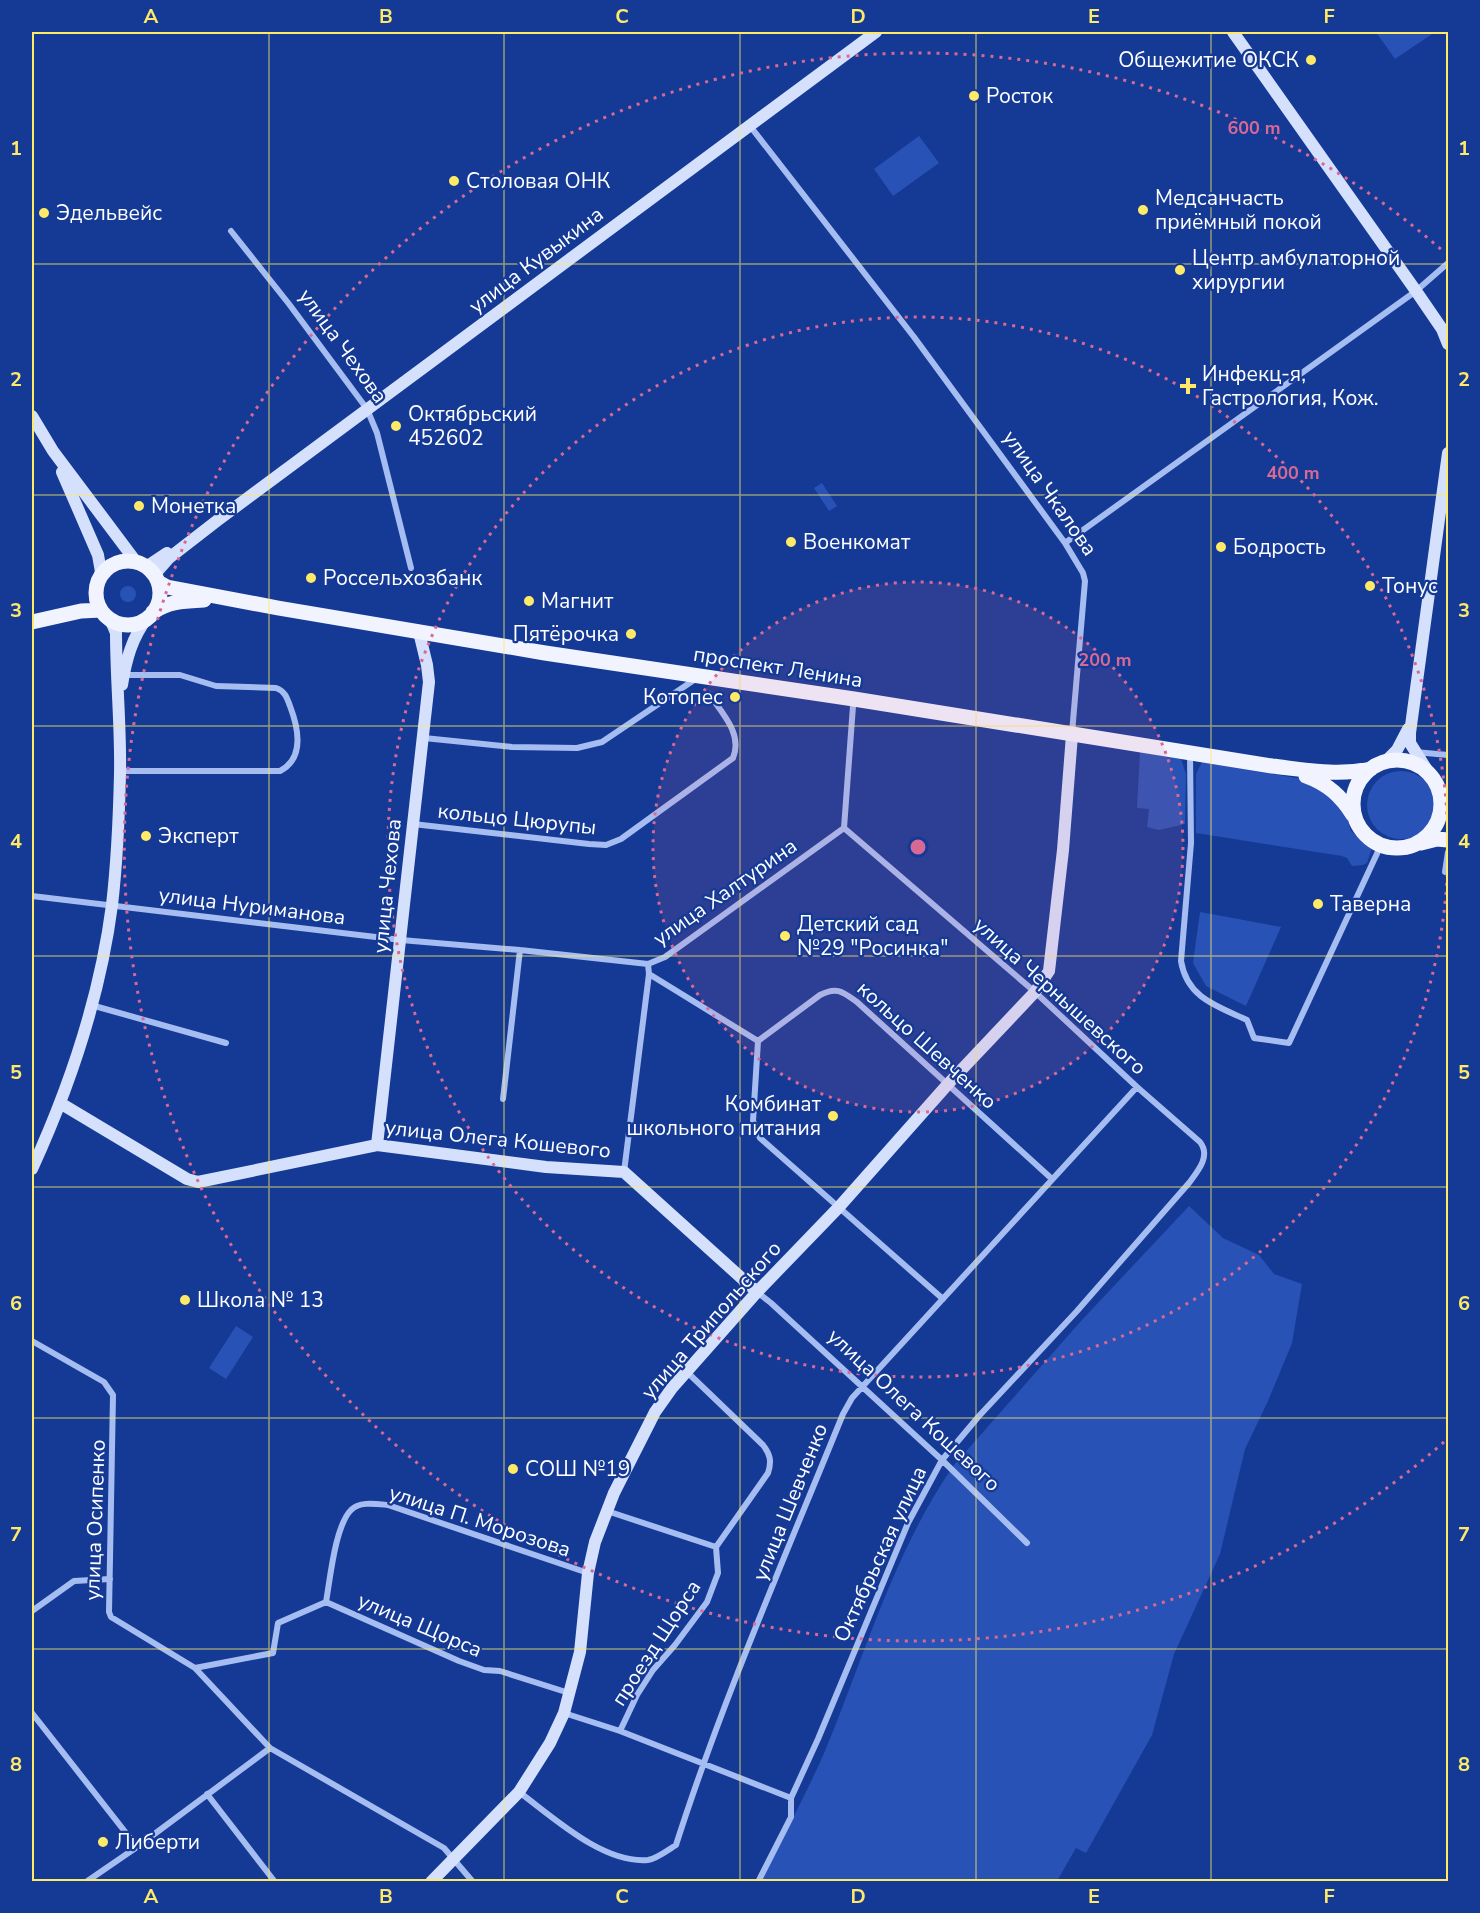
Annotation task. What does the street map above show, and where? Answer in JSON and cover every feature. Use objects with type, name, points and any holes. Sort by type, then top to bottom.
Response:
[{"type":"main road","points":[[32,622],[81,611],[105,614],[129,624],[151,615],[159,601],[149,571],[122,562],[108,568],[97,587],[79,605],[52,617]]},
{"type":"main road","name":"проспект Ленина","points":[[149,571],[167,587],[419,632],[1272,766],[1328,773],[1371,769]]},
{"type":"main road","points":[[97,587],[105,614]]},
{"type":"main road","name":"проспект Ленина","points":[[151,615],[162,606],[184,601],[205,600],[278,608]]},
{"type":"main road","points":[[1418,843],[1435,827],[1444,798],[1427,770],[1407,761],[1386,761],[1364,775],[1355,791],[1353,800],[1356,818],[1365,834],[1381,845],[1399,848],[1437,839],[1449,840]]},
{"type":"main road","name":"проспект Ленина","points":[[1272,766],[1324,783],[1337,792],[1356,818]]},
{"type":"street","name":"улица Кувыкина","points":[[149,571],[876,32]]},
{"type":"street","points":[[1233,32],[1416,291],[1442,329],[1449,344]]},
{"type":"street","name":"улица Чкалова","points":[[750,125],[914,337],[1065,543],[1083,573],[1085,581],[1063,850],[1049,971],[1035,992]]},
{"type":"street","name":"улица Чехова","points":[[231,231],[368,409],[377,433],[411,568]]},
{"type":"street","points":[[1065,543],[1416,291],[1449,263]]},
{"type":"street","points":[[32,416],[53,452],[98,555],[101,572],[97,587]]},
{"type":"street","points":[[53,452],[149,571]]},
{"type":"street","points":[[1386,761],[1403,742],[1407,733],[1449,453]]},
{"type":"street","points":[[32,1169],[60,1103],[91,1005],[112,906],[120,771],[116,633],[105,614]]},
{"type":"street","points":[[118,713],[128,653],[136,634],[151,615]]},
{"type":"street","name":"улица Чехова","points":[[377,1145],[424,738],[428,672],[419,632]]},
{"type":"street","points":[[120,771],[280,771],[297,751],[298,728],[281,689],[216,686],[180,675],[124,675]]},
{"type":"street","points":[[424,738],[512,747],[577,748],[602,742],[699,676]]},
{"type":"street","name":"кольцо Цюрупы","points":[[413,824],[589,844],[606,844],[621,839],[733,758],[737,750],[735,736],[730,723],[709,694]]},
{"type":"street","points":[[844,828],[853,706]]},
{"type":"street","points":[[1411,713],[1410,743],[1427,770]]},
{"type":"street","points":[[1415,752],[1449,755]]},
{"type":"street","points":[[1190,753],[1191,843],[1181,961],[1183,972],[1188,983],[1206,1000],[1247,1020],[1254,1038],[1289,1043],[1381,845]]},
{"type":"street","name":"улица Халтурина","points":[[624,1172],[649,974],[648,964],[665,957],[844,828]]},
{"type":"street","name":"улица Чернышевского","points":[[844,828],[1035,992],[1200,1142]]},
{"type":"street","points":[[1445,872],[1449,852]]},
{"type":"street","name":"улица Нуриманова","points":[[32,897],[401,940],[648,964]]},
{"type":"street","points":[[503,1098],[520,950]]},
{"type":"street","points":[[649,974],[758,1041],[753,1121],[760,1138],[943,1299]]},
{"type":"street","name":"кольцо Шевченко","points":[[758,1041],[820,995],[830,990],[842,991],[857,1002],[1052,1179]]},
{"type":"street","name":"улица Трипольского","points":[[432,1881],[519,1792],[550,1743],[564,1713],[580,1653],[588,1573],[595,1542],[607,1511],[655,1412],[672,1388],[757,1293],[1035,992]]},
{"type":"street","points":[[91,1005],[226,1043]]},
{"type":"street","name":"улица Шевченко","points":[[519,1792],[581,1838],[626,1858],[650,1860],[676,1845],[702,1763],[843,1414],[861,1387],[1137,1087]]},
{"type":"street","name":"улица Олега Кошевого","points":[[60,1103],[187,1179],[198,1182],[377,1145],[546,1167],[624,1172],[942,1460],[1027,1543]]},
{"type":"street","name":"Октябрьская улица","points":[[758,1881],[791,1817],[790,1798],[818,1739],[908,1523],[942,1460],[1189,1183],[1203,1162],[1204,1148],[1200,1142]]},
{"type":"street","name":"улица Осипенко","points":[[32,1341],[104,1382],[113,1395],[109,1612],[111,1617],[195,1668],[270,1748],[444,1848],[473,1881]]},
{"type":"street","points":[[607,1511],[716,1547],[768,1473],[770,1458],[763,1445],[686,1372]]},
{"type":"street","name":"улица П. Морозова","points":[[326,1602],[336,1542],[350,1510],[371,1504],[388,1505],[588,1573]]},
{"type":"street","name":"проезд Щорса","points":[[620,1731],[636,1695],[707,1602],[718,1573],[716,1547]]},
{"type":"street","points":[[32,1611],[74,1581],[110,1579]]},
{"type":"street","points":[[195,1668],[273,1653],[278,1623],[326,1602]]},
{"type":"street","name":"улица Щорса","points":[[326,1602],[459,1661],[570,1693]]},
{"type":"street","points":[[32,1713],[136,1847]]},
{"type":"street","points":[[564,1713],[620,1731],[790,1798]]},
{"type":"street","points":[[86,1881],[270,1748]]},
{"type":"street","points":[[207,1794],[275,1881]]},
{"type":"shaded area","points":[[1376,32],[1435,32],[1395,59]]},
{"type":"shaded area","points":[[919,136],[939,163],[893,196],[874,169]]},
{"type":"shaded area","points":[[822,483],[837,506],[829,511],[814,488]]},
{"type":"shaded area","points":[[125,586],[131,586],[136,594],[134,600],[125,602],[120,597],[120,591]]},
{"type":"shaded area","points":[[1140,752],[1181,759],[1186,774],[1185,824],[1159,830],[1147,827],[1149,809],[1137,808]]},
{"type":"shaded area","points":[[1202,762],[1308,780],[1345,809],[1351,831],[1372,848],[1367,863],[1352,866],[1347,858],[1342,856],[1196,833],[1196,774]]},
{"type":"shaded area","points":[[1401,771],[1414,774],[1425,781],[1432,792],[1435,805],[1432,818],[1425,829],[1414,836],[1401,839],[1388,836],[1377,829],[1370,818],[1367,805],[1370,792],[1377,781],[1388,774]]},
{"type":"shaded area","points":[[1200,912],[1281,927],[1246,1006],[1206,986],[1193,963]]},
{"type":"shaded area","points":[[1189,1206],[1223,1238],[1259,1255],[1274,1274],[1302,1284],[1292,1343],[1245,1449],[1220,1554],[1174,1654],[1152,1735],[1086,1853],[1076,1848],[1057,1881],[760,1882],[818,1767],[897,1568],[933,1498],[954,1465],[1081,1321]]},
{"type":"shaded area","points":[[236,1326],[253,1337],[226,1379],[209,1368]]},
{"type":"place","name":"Общежитие ОКСК","points":[[1311,60]]},
{"type":"place","name":"Росток","points":[[974,96]]},
{"type":"place","name":"Столовая ОНК","points":[[454,181]]},
{"type":"place","name":"Медсанчасть приёмный покой","points":[[1143,210]]},
{"type":"place","name":"Эдельвейс","points":[[44,213]]},
{"type":"place","name":"Центр амбулаторной хирургии","points":[[1180,270]]},
{"type":"place","name":"Инфекц-я, Гастрология, Кож.","points":[[1188,386]]},
{"type":"place","name":"Октябрьский 452602","points":[[396,426]]},
{"type":"place","name":"Монетка","points":[[139,506]]},
{"type":"place","name":"Военкомат","points":[[791,542]]},
{"type":"place","name":"Бодрость","points":[[1221,547]]},
{"type":"place","name":"Россельхозбанк","points":[[311,578]]},
{"type":"place","name":"Тонус","points":[[1370,586]]},
{"type":"place","name":"Магнит","points":[[529,601]]},
{"type":"place","name":"Пятёрочка","points":[[631,634]]},
{"type":"place","name":"Котопес","points":[[735,697]]},
{"type":"place","name":"Эксперт","points":[[146,836]]},
{"type":"place","name":"Таверна","points":[[1318,904]]},
{"type":"place","name":"Детский сад №29 \"Росинка\"","points":[[785,936]]},
{"type":"place","name":"Комбинат школьного питания","points":[[833,1116]]},
{"type":"place","name":"Школа № 13","points":[[185,1300]]},
{"type":"place","name":"СОШ №19","points":[[513,1469]]},
{"type":"place","name":"Либерти","points":[[103,1842]]}]
